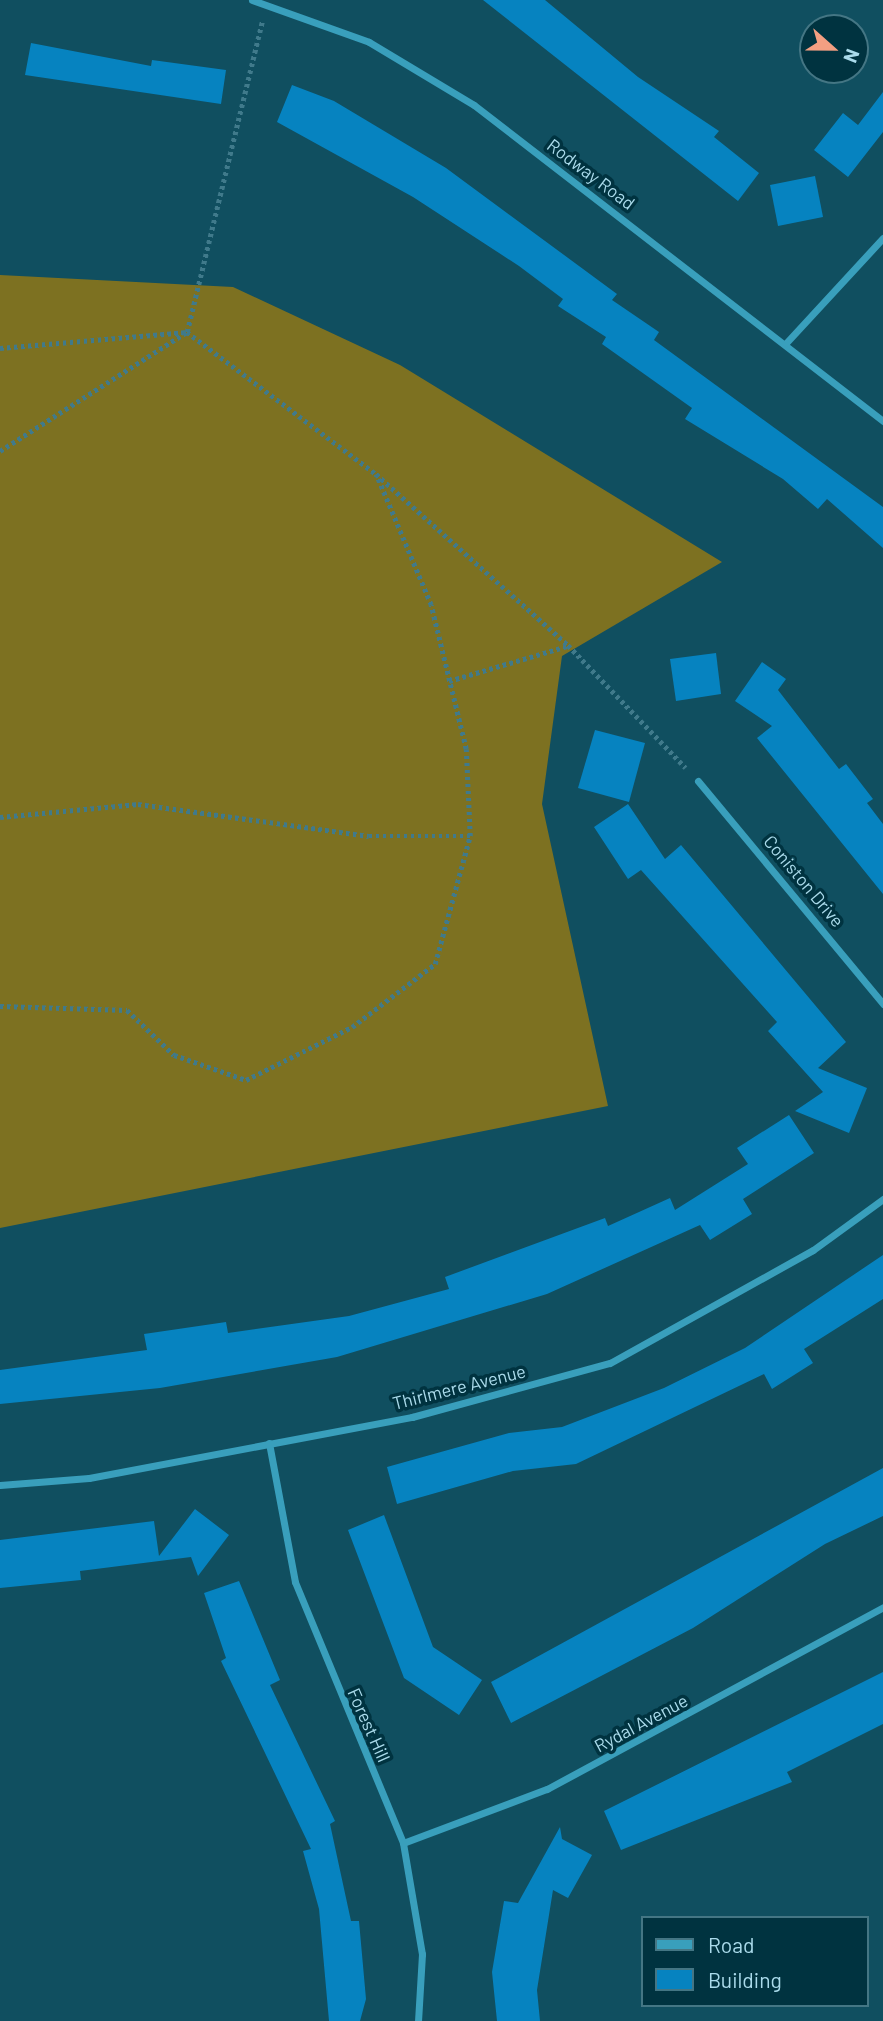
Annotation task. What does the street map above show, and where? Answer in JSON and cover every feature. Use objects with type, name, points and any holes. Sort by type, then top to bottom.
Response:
[{"type":"street","name":"Rodway Road","points":[[252,0],[266,3],[413,65],[786,342],[883,421]]},
{"type":"street","points":[[786,342],[883,238]]},
{"type":"street","name":"Coniston Drive","points":[[698,781],[883,1003]]},
{"type":"street","name":"Thirlmere Avenue","points":[[0,1485],[89,1478],[412,1417],[610,1363],[813,1250],[883,1199]]},
{"type":"street","name":"Forest Hill","points":[[269,1443],[295,1581],[403,1843],[422,1954],[418,2021]]},
{"type":"street","name":"Rydal Avenue","points":[[403,1843],[547,1789],[883,1607]]},
{"type":"path","points":[[0,451],[187,332],[266,3]]},
{"type":"path","points":[[0,348],[187,332],[376,474],[568,645],[698,781]]},
{"type":"path","points":[[0,1006],[127,1010],[174,1055],[246,1080],[352,1027],[435,964],[470,836],[467,749],[430,606],[376,474]]},
{"type":"path","points":[[449,681],[568,645]]},
{"type":"path","points":[[0,817],[138,804],[369,836],[470,836]]},
{"type":"shaded area","points":[[0,275],[233,287],[400,365],[722,562],[562,656],[542,804],[608,1106],[0,1228]]},
{"type":"building","points":[[483,0],[545,0],[638,77],[719,131],[714,137],[759,173],[738,201]]},
{"type":"building","points":[[31,43],[151,66],[152,60],[226,70],[221,104],[25,75]]},
{"type":"building","points":[[292,85],[334,101],[446,168],[617,294],[612,300],[659,332],[654,340],[883,507],[883,548],[827,499],[818,509],[783,479],[685,419],[692,408],[602,344],[606,337],[558,306],[563,299],[519,266],[413,197],[277,122]]},
{"type":"building","points":[[883,92],[883,132],[848,177],[814,150],[843,113],[858,125]]},
{"type":"building","points":[[815,176],[823,217],[778,226],[770,185]]},
{"type":"building","points":[[716,653],[721,694],[676,701],[670,659]]},
{"type":"building","points":[[762,662],[786,679],[778,690],[839,769],[846,764],[873,799],[867,803],[883,824],[883,894],[757,738],[772,726],[735,701]]},
{"type":"building","points":[[595,730],[645,743],[629,802],[578,788]]},
{"type":"building","points":[[628,804],[665,859],[681,845],[846,1042],[818,1068],[867,1088],[849,1133],[795,1111],[823,1092],[768,1031],[777,1022],[641,870],[628,879],[594,827]]},
{"type":"building","points":[[789,1115],[814,1153],[743,1199],[752,1214],[710,1240],[700,1225],[547,1294],[337,1357],[160,1388],[0,1404],[0,1370],[147,1350],[144,1334],[226,1322],[228,1333],[349,1316],[449,1289],[445,1277],[605,1218],[608,1226],[670,1198],[675,1210],[748,1164],[737,1148]]},
{"type":"building","points":[[883,1255],[883,1299],[804,1349],[813,1363],[772,1389],[764,1374],[576,1464],[513,1471],[397,1504],[387,1467],[509,1433],[562,1427],[664,1388],[745,1348]]},
{"type":"building","points":[[883,1468],[883,1516],[825,1544],[693,1628],[511,1723],[491,1682]]},
{"type":"building","points":[[195,1509],[229,1535],[198,1576],[191,1557],[80,1571],[81,1580],[0,1588],[0,1540],[154,1521],[159,1556]]},
{"type":"building","points":[[384,1515],[433,1647],[482,1680],[459,1715],[404,1678],[348,1530]]},
{"type":"building","points":[[239,1581],[280,1680],[270,1685],[335,1821],[330,1824],[351,1921],[359,1921],[366,1999],[360,2021],[329,2021],[319,1909],[303,1851],[311,1849],[221,1661],[226,1658],[204,1593]]},
{"type":"building","points":[[883,1672],[883,1724],[787,1772],[792,1782],[621,1850],[604,1811]]},
{"type":"building","points":[[560,1827],[562,1839],[592,1855],[568,1898],[553,1890],[537,1990],[540,2021],[497,2021],[492,1972],[504,1901],[518,1903]]}]
